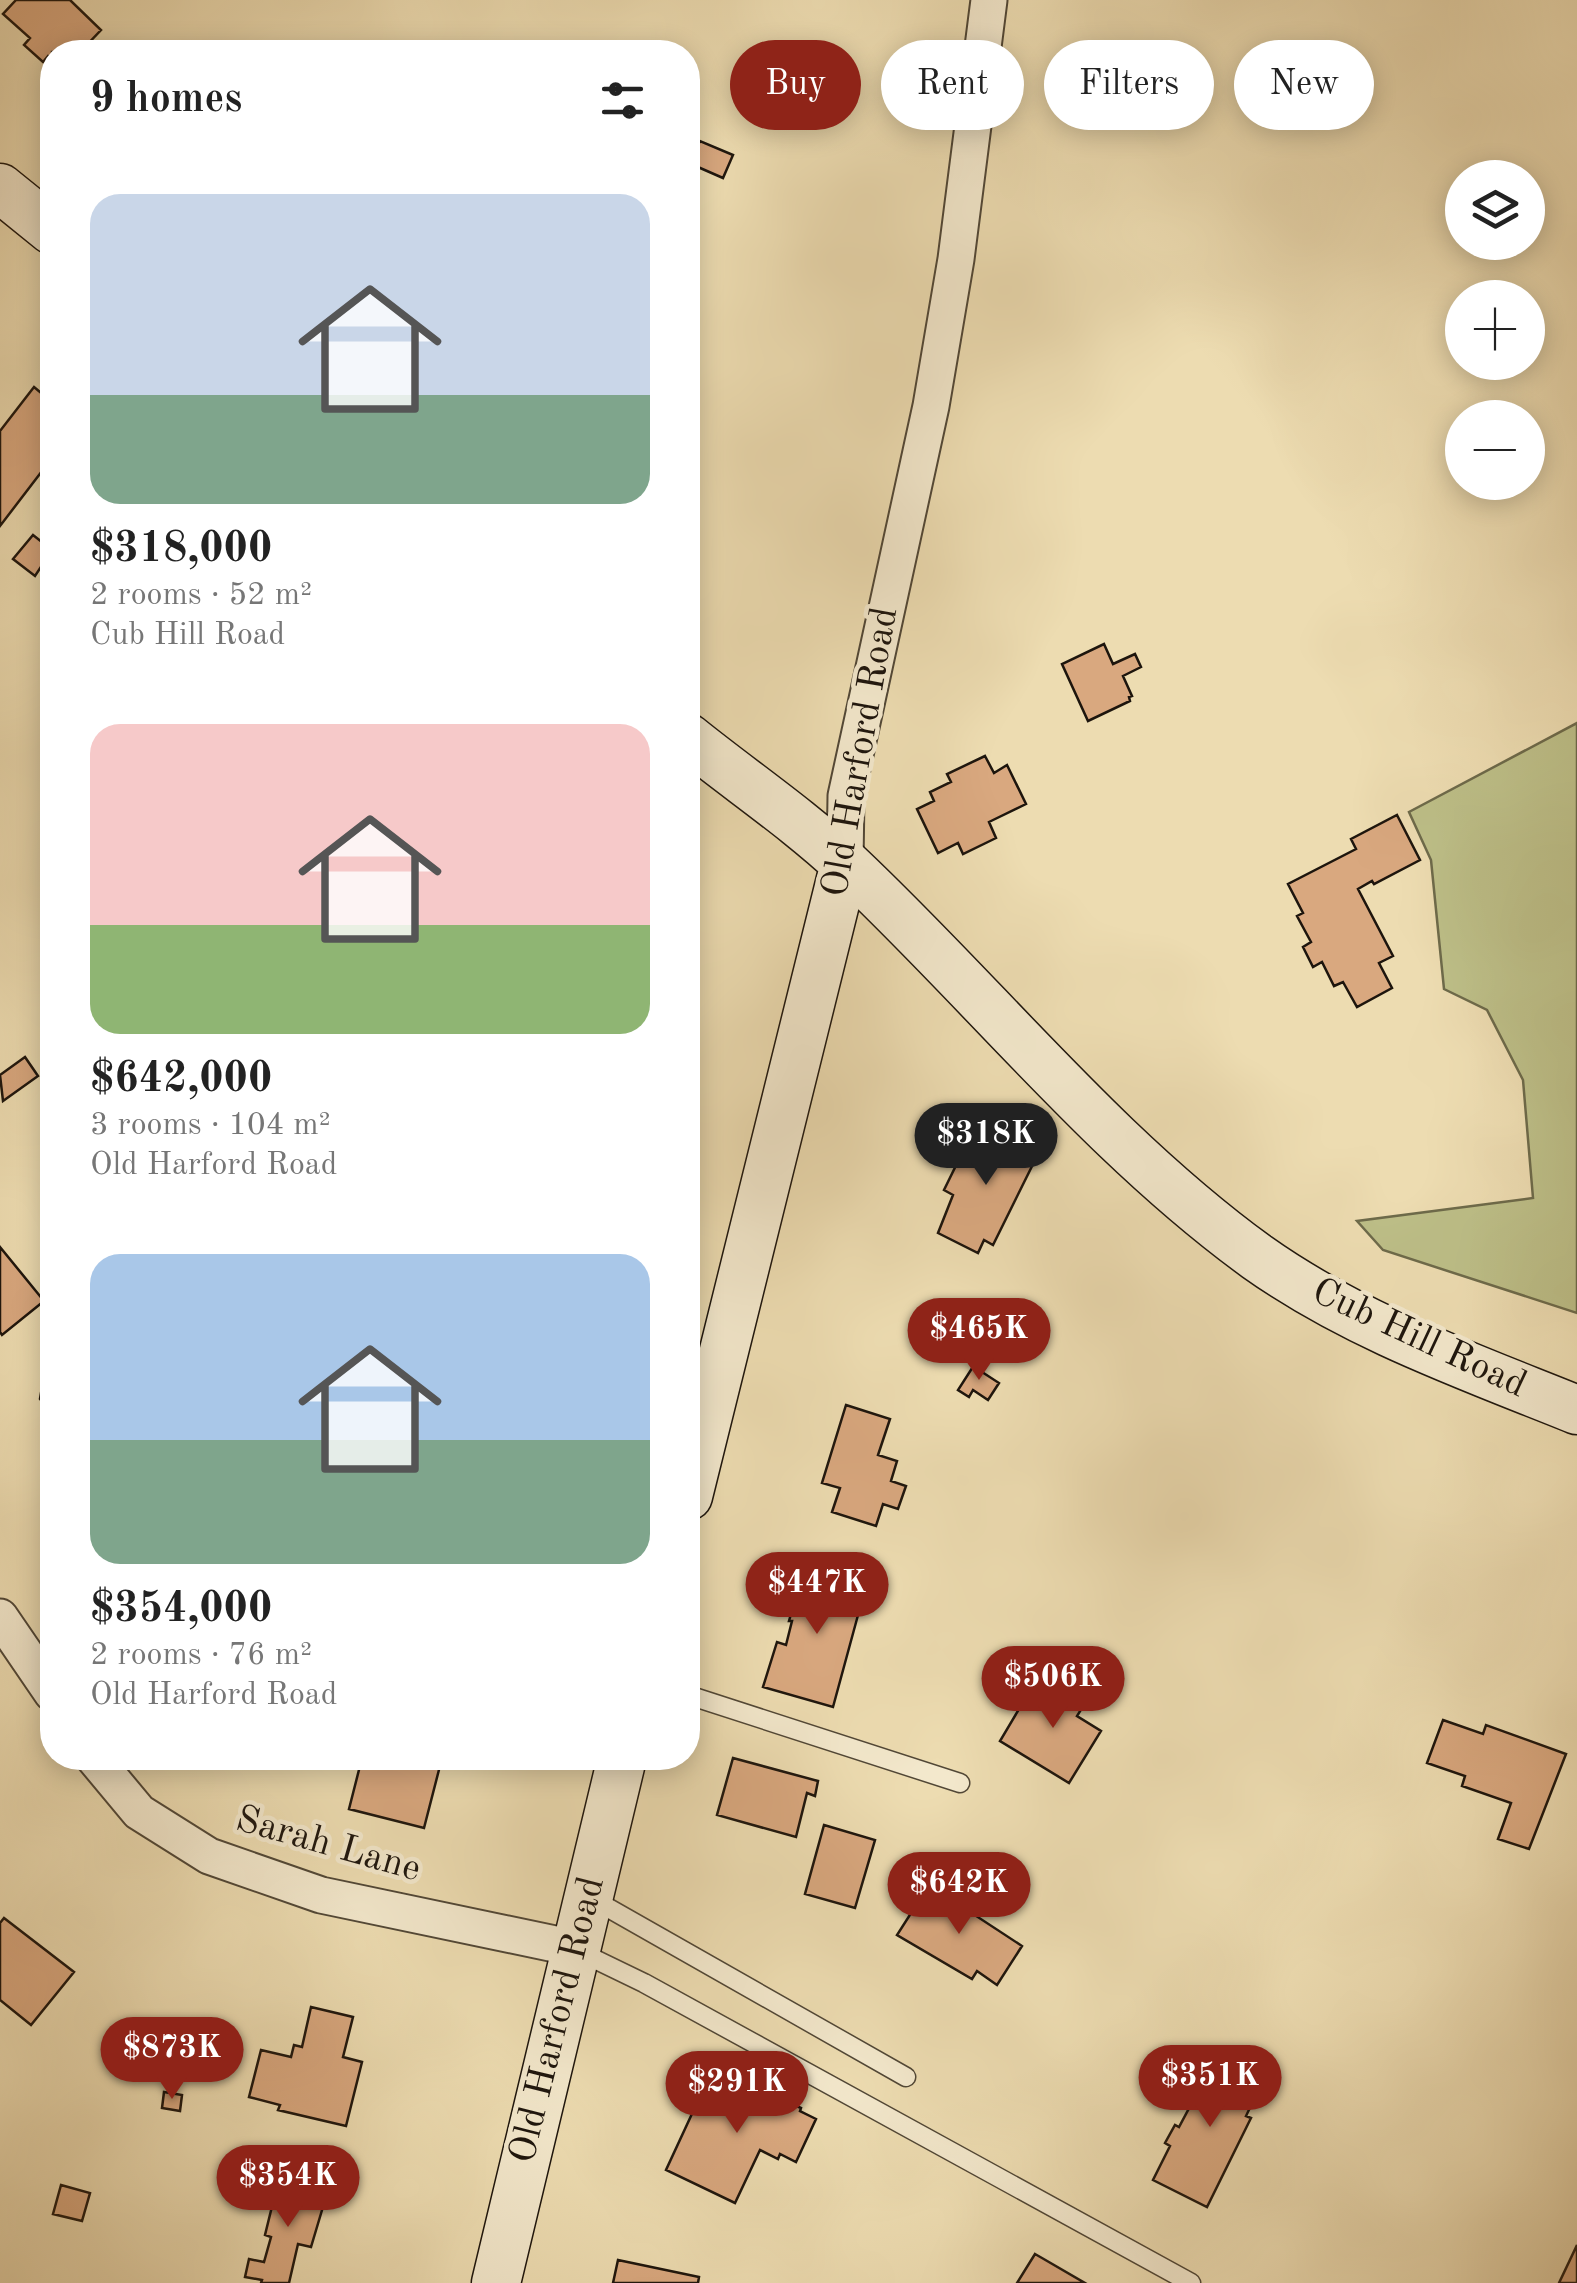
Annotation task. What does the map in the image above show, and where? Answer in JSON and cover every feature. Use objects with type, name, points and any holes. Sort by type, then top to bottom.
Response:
[{"type":"street","name":"Old Harford Road","points":[[700,1448],[845,863],[846,796],[931,406],[956,258],[988,0]]},
{"type":"street","points":[[3,197],[40,222]]},
{"type":"street","name":"Cub Hill Road","points":[[700,748],[845,863],[1112,1132],[1198,1212],[1259,1258],[1381,1329],[1577,1410]]},
{"type":"street","points":[[0,1617],[40,1675]]},
{"type":"street","name":"Sarah Lane","points":[[104,1770],[138,1812],[209,1856],[322,1894],[574,1948]]},
{"type":"street","name":"Old Harford Road","points":[[496,2283],[619,1770]]},
{"type":"lane","points":[[700,1700],[960,1784]]},
{"type":"lane","points":[[588,1897],[906,2076]]},
{"type":"lane","points":[[574,1948],[1190,2283]]},
{"type":"green space","points":[[1577,723],[1577,1313],[1383,1250],[1357,1221],[1533,1198],[1523,1080],[1487,1010],[1444,989],[1431,860],[1409,812]]},
{"type":"building","points":[[16,0],[70,0],[101,30],[91,40],[40,40],[40,59],[24,45],[30,38],[3,14]]},
{"type":"building","points":[[700,141],[733,155],[723,178],[700,168]]},
{"type":"building","points":[[34,387],[40,392],[40,474],[0,526],[0,431]]},
{"type":"building","points":[[33,535],[40,541],[40,568],[35,576],[13,559]]},
{"type":"building","points":[[1104,644],[1113,664],[1135,654],[1141,667],[1123,676],[1132,696],[1130,701],[1088,721],[1062,664]]},
{"type":"building","points":[[985,756],[994,773],[1007,765],[1026,804],[989,822],[996,838],[963,854],[958,843],[938,853],[917,809],[934,801],[930,792],[951,782],[947,774]]},
{"type":"building","points":[[1397,815],[1420,860],[1358,889],[1393,956],[1379,963],[1392,988],[1357,1007],[1343,982],[1334,986],[1322,962],[1313,967],[1303,947],[1311,942],[1297,916],[1303,913],[1288,884],[1356,849],[1351,839]]},
{"type":"building","points":[[25,1057],[38,1076],[3,1101],[0,1075]]},
{"type":"building","points":[[991,1125],[1040,1150],[993,1245],[984,1240],[978,1253],[938,1233],[953,1195],[944,1190],[967,1143],[979,1148]]},
{"type":"building","points":[[0,1247],[40,1296],[40,1304],[2,1335]]},
{"type":"building","points":[[976,1362],[985,1368],[982,1372],[999,1383],[988,1400],[973,1390],[969,1397],[958,1390]]},
{"type":"building","points":[[846,1405],[890,1419],[878,1455],[897,1461],[891,1481],[906,1486],[898,1509],[883,1504],[876,1526],[832,1512],[840,1488],[822,1483]]},
{"type":"building","points":[[805,1565],[867,1582],[833,1707],[763,1687],[777,1642],[786,1645]]},
{"type":"building","points":[[1066,1680],[1090,1695],[1077,1716],[1101,1731],[1069,1783],[1000,1741],[1031,1689],[1053,1701]]},
{"type":"building","points":[[1443,1720],[1483,1734],[1486,1725],[1566,1754],[1529,1849],[1498,1839],[1511,1803],[1462,1786],[1465,1776],[1427,1763]]},
{"type":"building","points":[[733,1758],[818,1781],[815,1796],[807,1793],[796,1837],[717,1815]]},
{"type":"building","points":[[359,1770],[439,1770],[424,1828],[349,1809]]},
{"type":"building","points":[[824,1825],[875,1840],[855,1908],[805,1894]]},
{"type":"building","points":[[929,1885],[1022,1946],[997,1985],[977,1971],[972,1979],[897,1935]]},
{"type":"building","points":[[4,1918],[74,1972],[31,2025],[0,2000],[0,1923]]},
{"type":"building","points":[[311,2007],[353,2017],[343,2057],[362,2062],[346,2126],[278,2110],[280,2105],[249,2097],[261,2050],[291,2057],[294,2045],[302,2047]]},
{"type":"building","points":[[1219,2052],[1266,2074],[1246,2116],[1251,2118],[1207,2207],[1153,2180],[1170,2146],[1165,2143],[1175,2125],[1179,2127]]},
{"type":"building","points":[[723,2072],[801,2108],[800,2111],[816,2119],[796,2162],[760,2150],[735,2203],[666,2170],[697,2103],[706,2108]]},
{"type":"building","points":[[164,2092],[182,2095],[180,2111],[162,2108]]},
{"type":"building","points":[[279,2178],[328,2190],[311,2247],[298,2244],[289,2283],[261,2283],[262,2280],[245,2277],[249,2259],[264,2262],[271,2237],[265,2235]]},
{"type":"building","points":[[61,2185],[90,2193],[82,2221],[53,2214]]},
{"type":"building","points":[[1577,2245],[1577,2283],[1559,2283]]},
{"type":"building","points":[[1035,2254],[1042,2258],[1085,2283],[1017,2283]]},
{"type":"building","points":[[618,2260],[699,2277],[698,2283],[613,2283]]}]
